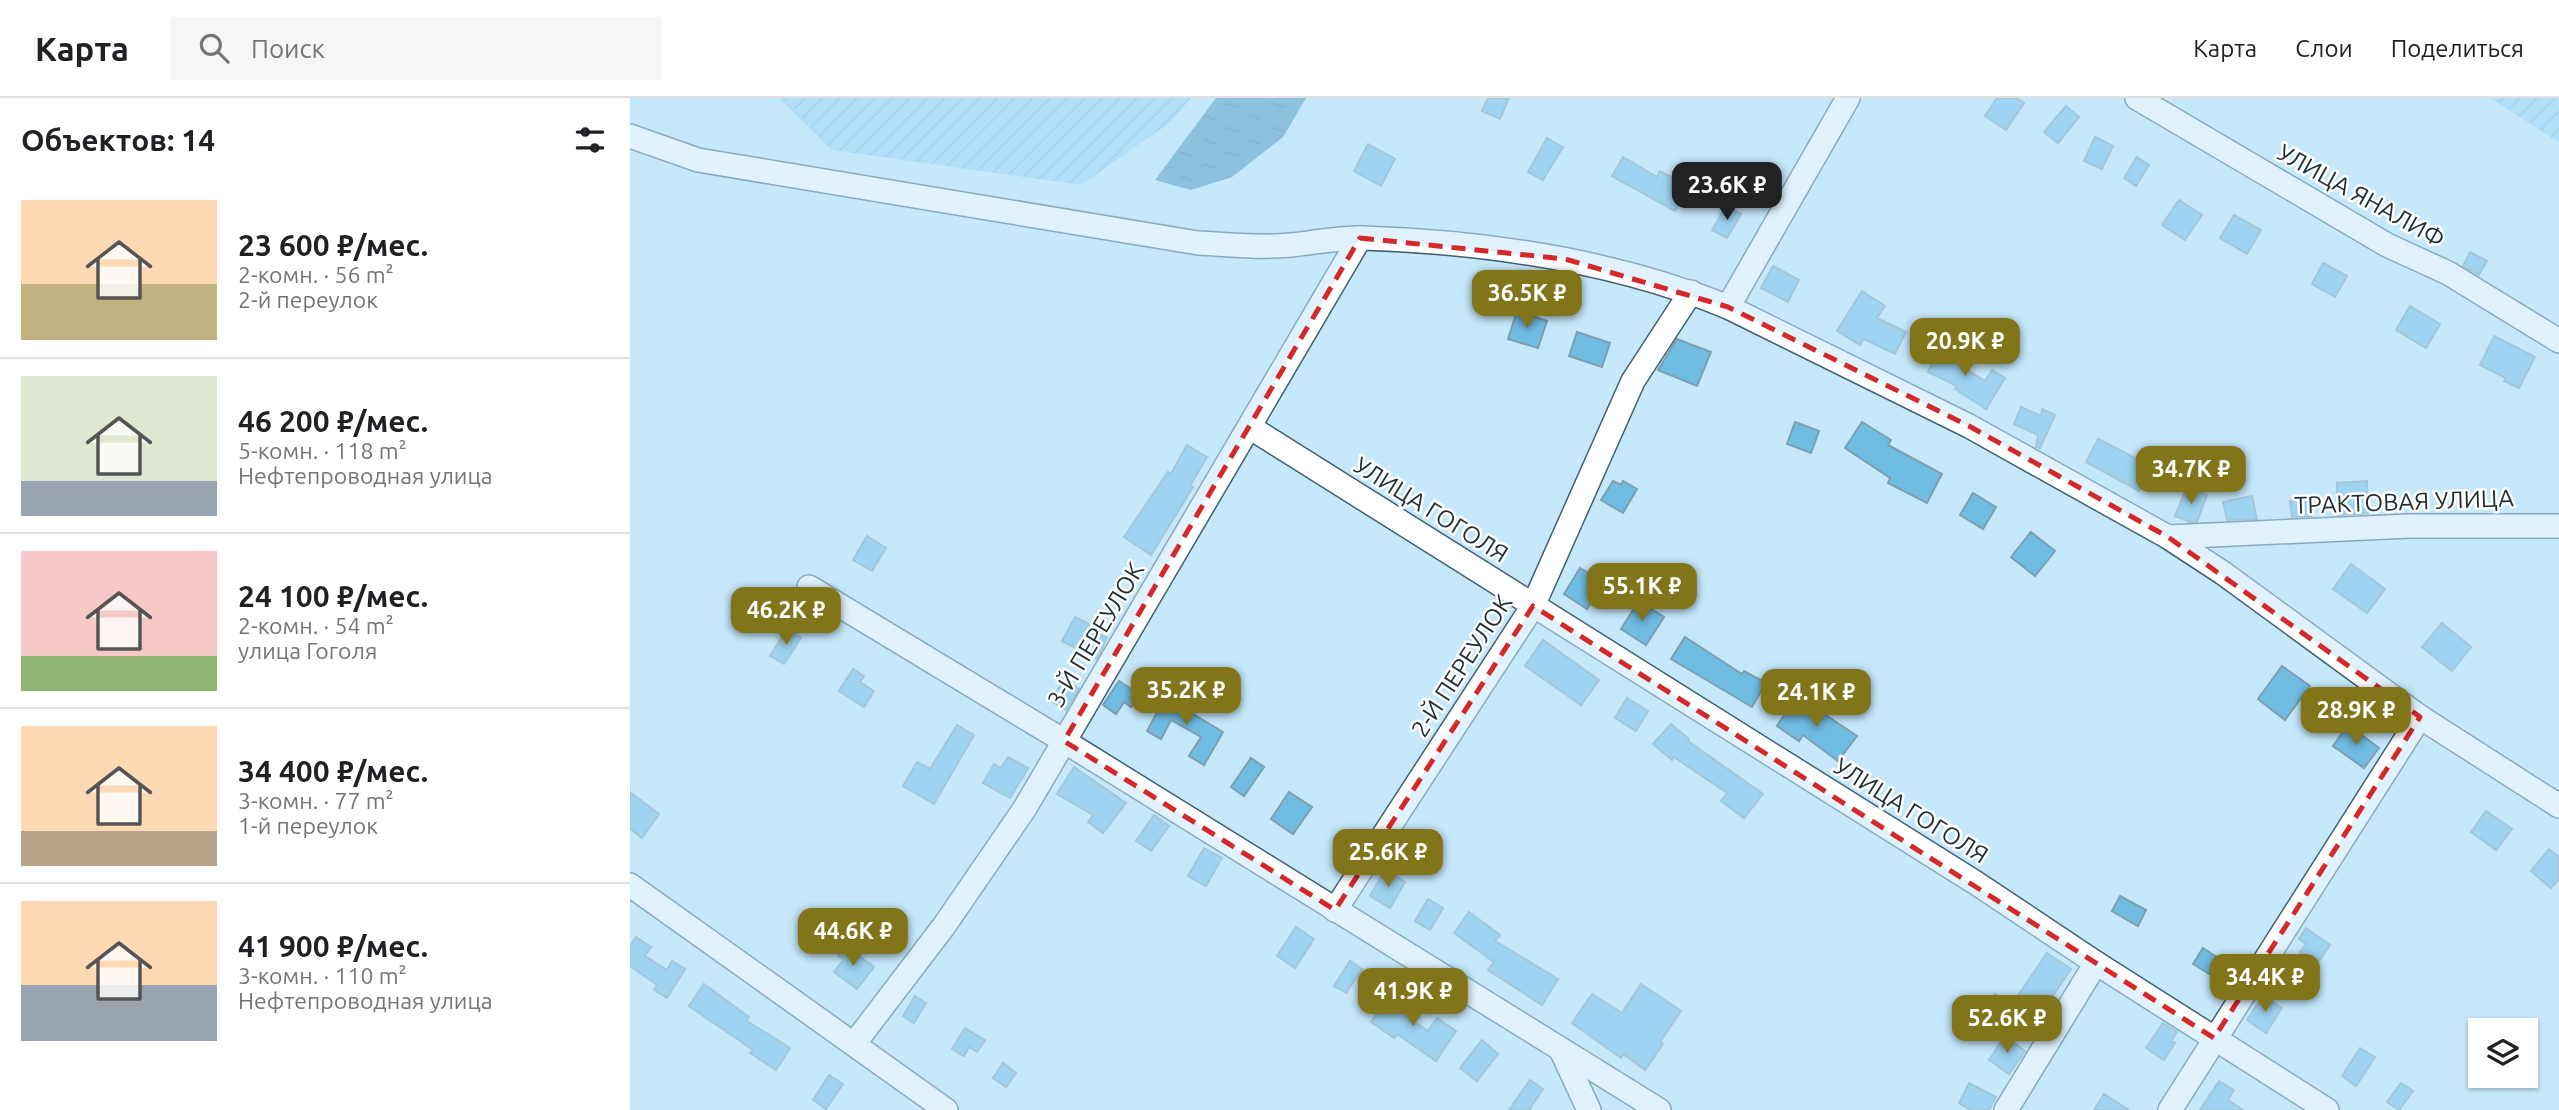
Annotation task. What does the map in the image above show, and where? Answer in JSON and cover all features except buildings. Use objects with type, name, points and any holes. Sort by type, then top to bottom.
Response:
[{"type":"street","points":[[1728,307],[1848,98]]},
{"type":"street","name":"УЛИЦА ЯНАЛИФ","points":[[2137,98],[2387,245],[2448,273],[2559,341]]},
{"type":"street","points":[[630,136],[698,160],[1198,243],[1273,246],[1360,238],[1470,245],[1565,259],[1691,292],[1728,307],[1969,426],[2168,537],[2223,573],[2420,717],[2557,801]]},
{"type":"street","name":"3-Й ПЕРЕУЛОК","points":[[854,1044],[959,905],[1025,808],[1251,428],[1360,238]]},
{"type":"street","name":"2-Й ПЕРЕУЛОК","points":[[1335,910],[1533,606],[1633,381],[1691,292]]},
{"type":"street","name":"УЛИЦА ГОГОЛЯ","points":[[1251,428],[1976,883],[2327,1110]]},
{"type":"street","name":"ТРАКТОВАЯ УЛИЦА","points":[[2168,537],[2409,526],[2559,526]]},
{"type":"street","points":[[808,587],[1064,741],[1659,1110]]},
{"type":"street","points":[[2170,1110],[2420,717]]},
{"type":"street","points":[[630,885],[946,1110]]},
{"type":"street","points":[[2006,1110],[2034,1068],[2096,962]]},
{"type":"street","points":[[1562,1050],[1589,1110]]},
{"type":"highlighted area","points":[[1360,238],[1565,259],[1728,307],[1969,426],[2168,537],[2420,717],[2214,1038],[1533,606],[1335,910],[1064,741]]},
{"type":"shaded area","points":[[779,98],[1191,98],[1171,122],[1081,185],[832,150]]},
{"type":"shaded area","points":[[2490,98],[2559,98],[2559,142]]},
{"type":"water","points":[[1216,98],[1306,98],[1283,137],[1232,177],[1191,190],[1155,180]]}]
